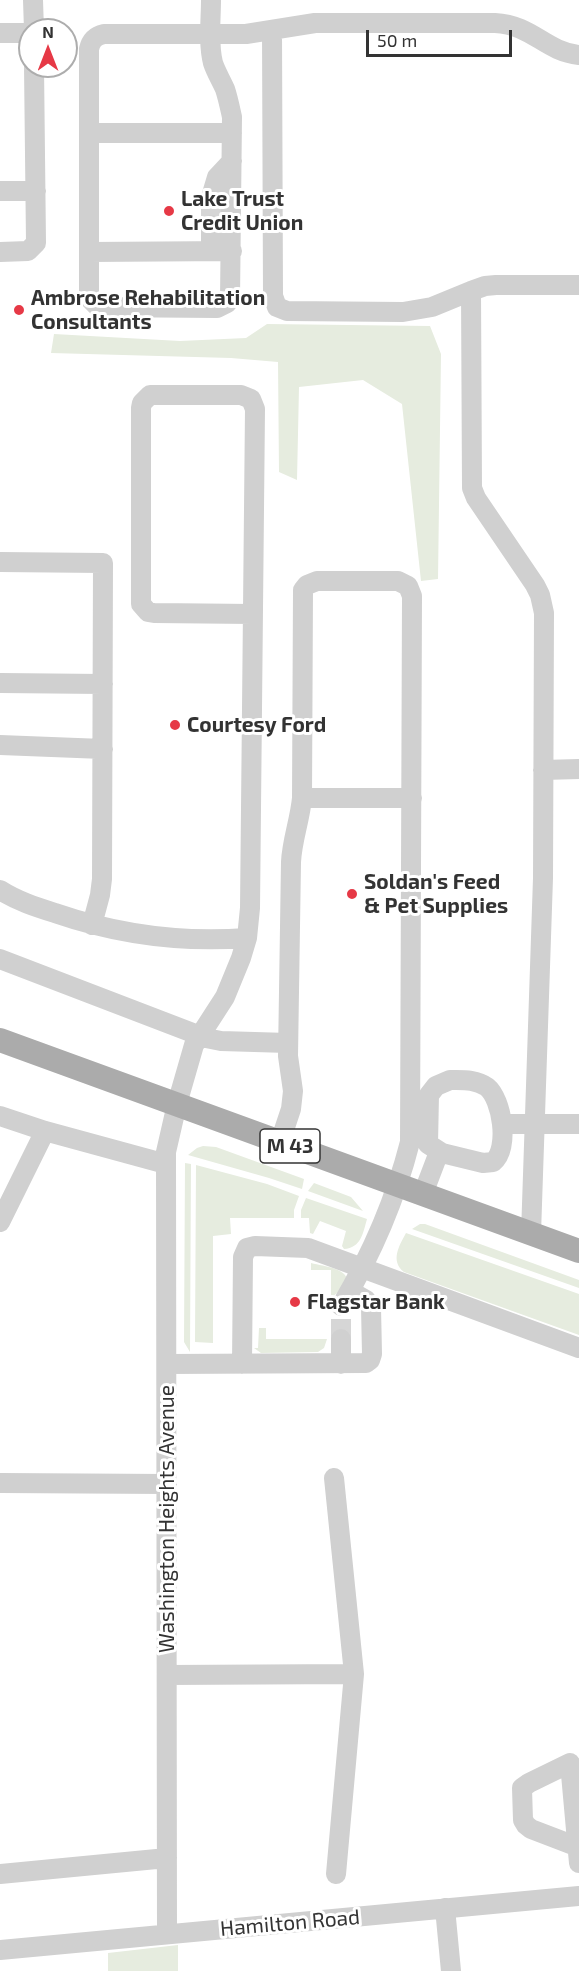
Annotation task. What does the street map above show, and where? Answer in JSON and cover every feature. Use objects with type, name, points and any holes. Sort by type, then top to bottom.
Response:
[{"type":"main road","name":"M 43","points":[[0,1040],[579,1251]]},
{"type":"street","points":[[33,0],[34,18]]},
{"type":"street","points":[[212,0],[212,34],[213,63],[229,102],[232,133],[230,298],[217,308],[98,307],[93,303],[89,293],[89,49],[93,38],[104,34],[212,34],[246,34],[315,23],[505,24],[525,30],[560,51],[579,55]]},
{"type":"street","points":[[272,31],[273,296],[277,307],[287,311],[403,312],[432,307],[485,286],[579,285]]},
{"type":"street","points":[[0,33],[18,33]]},
{"type":"street","points":[[0,252],[28,251],[36,243],[34,78]]},
{"type":"street","points":[[89,133],[232,133]]},
{"type":"street","points":[[212,197],[218,177],[232,161]]},
{"type":"street","points":[[0,191],[36,191]]},
{"type":"street","points":[[212,225],[212,251]]},
{"type":"street","points":[[89,252],[232,251]]},
{"type":"street","points":[[471,291],[472,488],[476,498],[535,585],[543,604],[543,878],[531,1234]]},
{"type":"street","name":"Washington Heights Avenue","points":[[167,1934],[166,1152],[191,1055],[229,987],[247,938],[250,908],[253,614],[254,404],[241,394],[150,395],[145,398],[141,408],[141,604],[148,612],[154,613],[253,614]]},
{"type":"street","points":[[0,562],[103,563],[102,879],[92,925]]},
{"type":"street","points":[[167,1364],[362,1364],[371,1358],[372,1310],[366,1300],[346,1298],[364,1268],[399,1186],[411,1142],[412,596],[408,586],[398,581],[317,581],[307,585],[303,590],[302,798],[291,853],[288,1043],[292,1101],[280,1142]]},
{"type":"street","points":[[0,683],[103,684]]},
{"type":"street","points":[[0,745],[103,748]]},
{"type":"street","points":[[543,770],[579,769]]},
{"type":"street","points":[[302,798],[412,798]]},
{"type":"street","points":[[2,897],[92,925],[168,939],[247,938]]},
{"type":"street","points":[[0,959],[200,1036],[221,1041],[288,1043]]},
{"type":"street","points":[[465,1080],[485,1085],[497,1099],[502,1124],[501,1151],[494,1162],[483,1162],[439,1152],[428,1144],[430,1091],[440,1083],[465,1080]]},
{"type":"street","points":[[0,1116],[45,1131],[166,1164]]},
{"type":"street","points":[[502,1124],[579,1124]]},
{"type":"street","points":[[0,1222],[45,1131]]},
{"type":"street","points":[[423,1194],[439,1152]]},
{"type":"street","points":[[242,1364],[243,1257],[247,1248],[255,1246],[303,1246],[579,1348]]},
{"type":"street","points":[[341,1339],[341,1364]]},
{"type":"street","points":[[334,1478],[354,1674],[336,1874]]},
{"type":"street","points":[[0,1483],[167,1484]]},
{"type":"street","points":[[167,1675],[354,1674]]},
{"type":"street","points":[[0,1874],[167,1858]]},
{"type":"street","name":"Hamilton Road","points":[[0,1950],[579,1896]]},
{"type":"street","points":[[445,1908],[451,1971]]},
{"type":"shaded area","points":[[267,324],[430,326],[441,354],[438,579],[421,581],[402,404],[363,380],[299,387],[297,480],[279,472],[278,362],[231,358],[51,353],[54,334],[180,341],[246,338]]},
{"type":"shaded area","points":[[203,1146],[216,1147],[304,1179],[302,1189],[188,1155]]},
{"type":"shaded area","points":[[185,1163],[191,1164],[190,1352],[184,1342]]},
{"type":"shaded area","points":[[196,1165],[267,1184],[299,1196],[294,1218],[230,1218],[231,1234],[213,1236],[213,1343],[195,1342]]},
{"type":"shaded area","points":[[314,1183],[351,1197],[363,1211],[308,1191]]},
{"type":"shaded area","points":[[306,1198],[367,1219],[358,1243],[344,1249],[342,1246],[346,1231],[320,1221],[313,1234],[310,1233],[309,1218],[301,1218],[301,1210]]},
{"type":"shaded area","points":[[420,1224],[579,1280],[579,1288],[412,1229]]},
{"type":"shaded area","points":[[406,1233],[579,1294],[579,1335],[404,1272],[397,1263],[397,1253]]},
{"type":"shaded area","points":[[311,1263],[340,1271],[347,1278],[348,1284],[331,1298],[331,1270],[311,1270]]},
{"type":"shaded area","points":[[259,1328],[266,1328],[266,1339],[327,1339],[324,1348],[318,1352],[261,1353],[254,1348],[258,1348]]},
{"type":"shaded area","points":[[178,1945],[178,1971],[108,1971],[108,1953]]},
{"type":"tunnel","points":[[211,197],[211,225]]},
{"type":"tunnel","points":[[341,1306],[341,1339]]},
{"type":"place","name":"Lake Trust Credit Union","points":[[169,211]]},
{"type":"place","name":"Ambrose Rehabilitation Consultants","points":[[19,310]]},
{"type":"place","name":"Courtesy Ford","points":[[175,725]]},
{"type":"place","name":"Soldan's Feed & Pet Supplies","points":[[352,894]]},
{"type":"place","name":"Flagstar Bank","points":[[295,1302]]}]
